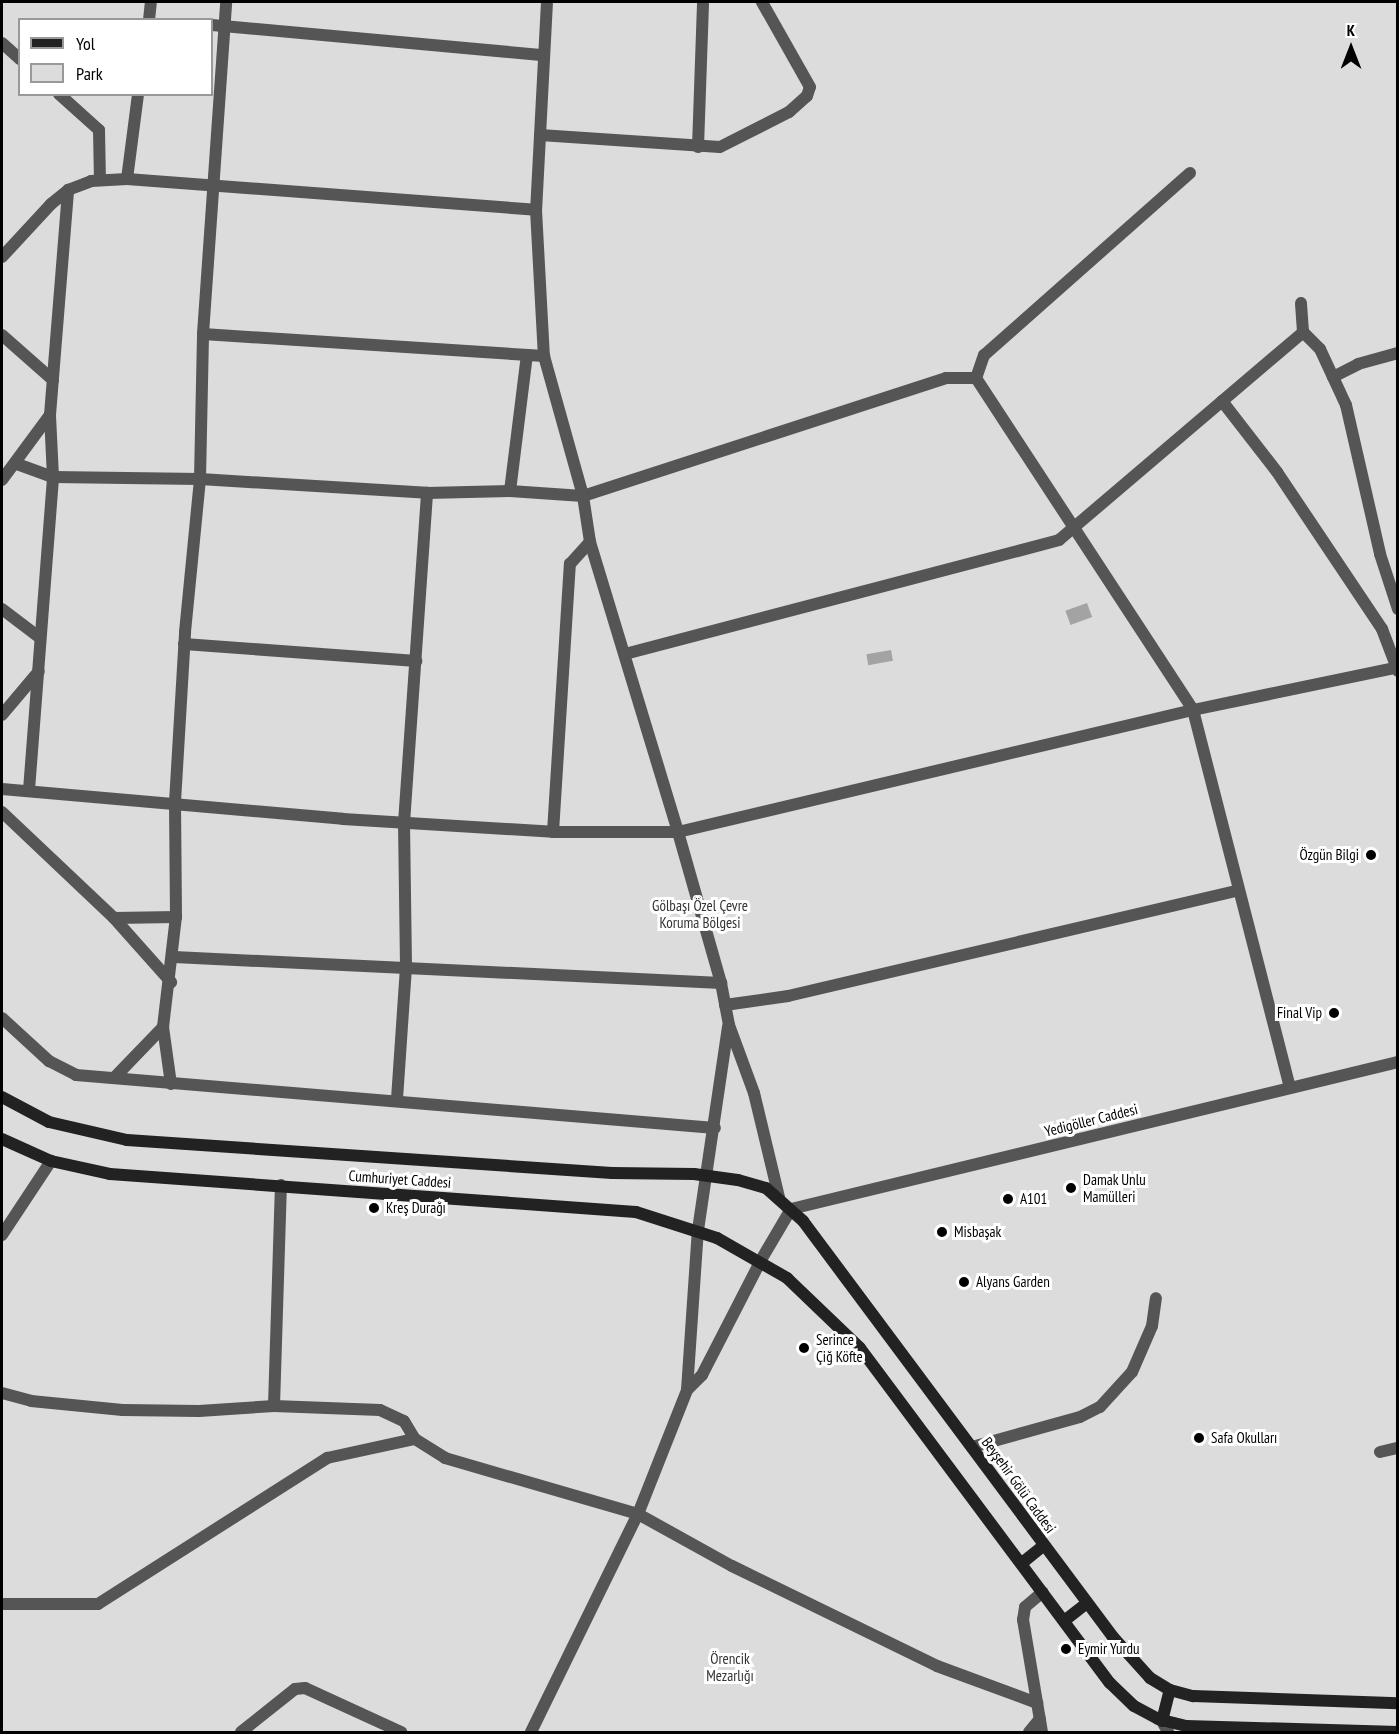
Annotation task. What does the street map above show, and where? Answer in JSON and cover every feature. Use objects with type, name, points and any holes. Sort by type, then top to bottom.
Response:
[{"type":"main road","name":"Cumhuriyet Caddesi","points":[[2,1097],[49,1122],[127,1140],[673,1174]]},
{"type":"main road","name":"Cumhuriyet Caddesi","points":[[2,1139],[51,1161],[110,1174],[636,1212],[698,1230],[760,1260],[787,1278],[860,1348],[1064,1621],[1126,1700],[1162,1720],[1186,1726],[1255,1730],[1398,1732]]},
{"type":"main road","name":"Beyşehir Gölü Caddesi","points":[[673,1174],[709,1176],[754,1184],[779,1197],[791,1209],[1138,1668],[1170,1690],[1209,1698],[1398,1703]]},
{"type":"main road","points":[[1022,1563],[1044,1545]]},
{"type":"main road","points":[[1064,1621],[1087,1603]]},
{"type":"main road","points":[[1162,1720],[1170,1690]]},
{"type":"street","points":[[149,18],[151,2]]},
{"type":"street","points":[[171,1084],[163,1027],[174,957],[175,802],[184,644],[200,479],[203,334],[226,2]]},
{"type":"street","points":[[547,2],[536,210],[543,356],[583,496],[590,542],[678,832],[721,983],[729,1025],[754,1093],[779,1197]]},
{"type":"street","points":[[698,147],[703,2]]},
{"type":"street","points":[[540,135],[720,147],[741,139],[789,112],[807,96],[810,87],[762,2]]},
{"type":"street","points":[[213,26],[544,55]]},
{"type":"street","points":[[2,43],[18,57]]},
{"type":"street","points":[[61,96],[99,130],[100,180]]},
{"type":"street","points":[[127,178],[138,96]]},
{"type":"street","points":[[976,378],[984,355],[1190,173]]},
{"type":"street","points":[[2,257],[68,190],[100,180],[127,178],[536,210]]},
{"type":"street","points":[[29,790],[52,477],[50,415],[52,380],[68,190]]},
{"type":"street","points":[[1300,303],[1303,332],[1320,349],[1346,405],[1380,554],[1398,609]]},
{"type":"street","points":[[625,654],[1059,540],[1303,332]]},
{"type":"street","points":[[203,334],[543,356]]},
{"type":"street","points":[[2,335],[52,380]]},
{"type":"street","points":[[1333,377],[1358,364],[1398,353]]},
{"type":"street","points":[[510,491],[527,355]]},
{"type":"street","points":[[16,464],[52,477],[200,479],[427,493],[510,491],[583,496],[946,378],[976,378]]},
{"type":"street","points":[[976,378],[1192,710],[1237,891],[1290,1088]]},
{"type":"street","points":[[2,789],[404,823],[553,832],[678,832],[1192,710],[1397,669],[1382,629],[1275,469],[1222,401]]},
{"type":"street","points":[[2,480],[50,415]]},
{"type":"street","points":[[397,1099],[406,966],[404,823],[427,493]]},
{"type":"street","points":[[553,832],[570,564],[590,542]]},
{"type":"street","points":[[2,609],[40,638]]},
{"type":"street","points":[[184,644],[417,662]]},
{"type":"street","points":[[2,715],[39,671]]},
{"type":"street","points":[[2,812],[114,918],[171,982]]},
{"type":"street","points":[[725,1005],[811,991],[1237,891]]},
{"type":"street","points":[[114,918],[176,917]]},
{"type":"street","points":[[174,957],[406,966],[721,983]]},
{"type":"street","points":[[2,1018],[64,1072],[171,1084],[397,1099],[715,1128]]},
{"type":"street","points":[[531,1732],[638,1514],[687,1390],[698,1230],[709,1176],[729,1025]]},
{"type":"street","points":[[114,1078],[163,1027]]},
{"type":"street","name":"Yedigöller Caddesi","points":[[791,1209],[1398,1062]]},
{"type":"street","points":[[2,1235],[51,1161]]},
{"type":"street","points":[[274,1406],[281,1185]]},
{"type":"street","points":[[687,1390],[702,1375],[760,1260],[791,1209]]},
{"type":"street","points":[[972,1447],[1080,1417],[1100,1407],[1132,1372],[1152,1326],[1156,1298]]},
{"type":"street","points":[[2,1393],[31,1401],[123,1410],[199,1411],[274,1406],[380,1410],[404,1421],[415,1439],[445,1458],[638,1514],[732,1566],[937,1666],[1037,1703]]},
{"type":"street","points":[[2,1604],[98,1604],[327,1458],[415,1439]]},
{"type":"street","points":[[1380,1452],[1398,1448]]},
{"type":"street","points":[[1042,1732],[1023,1620],[1025,1607],[1043,1592]]},
{"type":"street","points":[[241,1732],[288,1694],[305,1688],[401,1732]]},
{"type":"street","points":[[1029,1732],[1040,1719]]},
{"type":"street","points":[[1162,1720],[1168,1732]]},
{"type":"green space","name":"Gölbaşı Özel Çevre Koruma Bölgesi","points":[[2,2],[1397,2],[1397,1732],[2,1732]]},
{"type":"shaded area","points":[[1087,603],[1092,617],[1071,625],[1065,611]]},
{"type":"shaded area","points":[[891,650],[893,661],[868,665],[866,654]]},
{"type":"place","name":"Özgün Bilgi","points":[[1371,855]]},
{"type":"place","name":"Final Vip","points":[[1334,1013]]},
{"type":"place","name":"Damak Unlu Mamülleri","points":[[1071,1188]]},
{"type":"place","name":"A101","points":[[1008,1199]]},
{"type":"place","name":"Kreş Durağı","points":[[374,1208]]},
{"type":"place","name":"Misbaşak","points":[[942,1232]]},
{"type":"place","name":"Alyans Garden","points":[[964,1282]]},
{"type":"place","name":"Serince Çiğ Köfte","points":[[804,1348]]},
{"type":"place","name":"Safa Okulları","points":[[1199,1438]]},
{"type":"place","name":"Eymir Yurdu","points":[[1066,1649]]},
{"type":"park label","name":"Örencik Mezarlığı","points":[[730,1666]]}]
